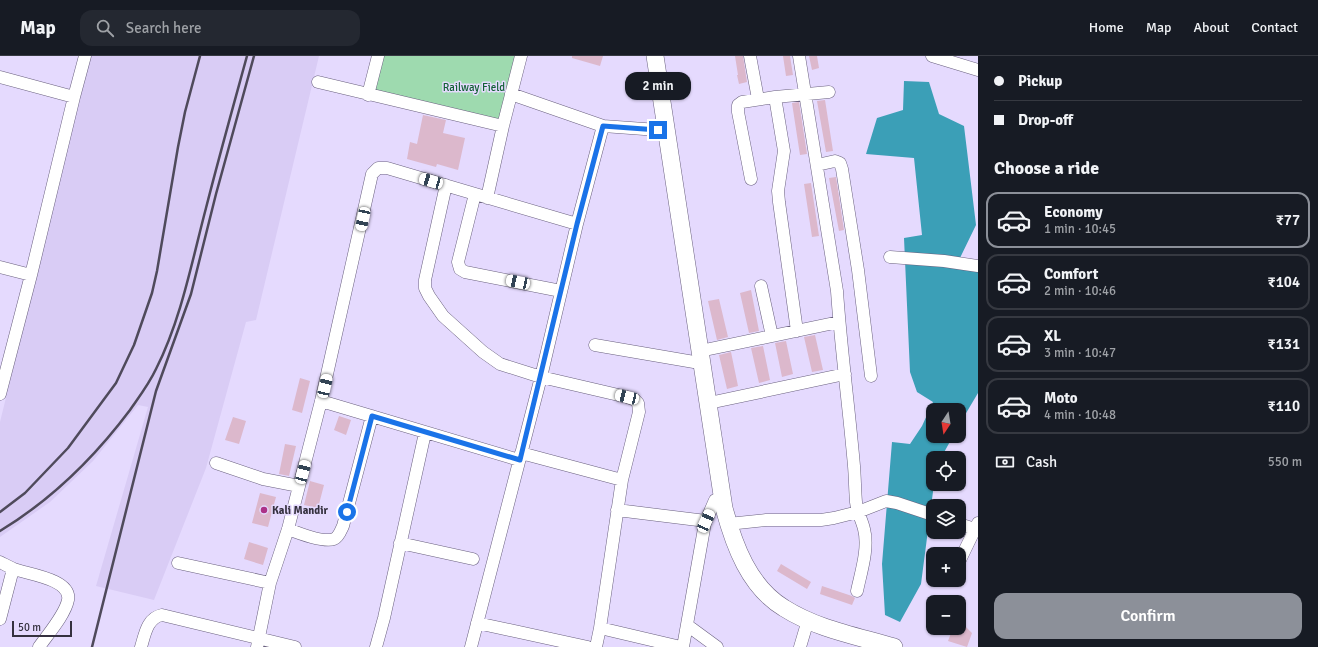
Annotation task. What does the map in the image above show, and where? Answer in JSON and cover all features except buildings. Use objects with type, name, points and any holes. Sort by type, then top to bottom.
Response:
[{"type":"highway","points":[[646,56],[697,356],[709,402],[724,508],[728,524],[747,569],[759,587],[771,599],[807,624]]},
{"type":"highway","points":[[654,56],[697,356],[715,500],[735,562],[753,591],[776,612],[807,624],[841,632],[885,646]]},
{"type":"street","points":[[0,394],[85,56]]},
{"type":"street","points":[[368,95],[378,56]]},
{"type":"street","points":[[487,198],[503,126],[521,56]]},
{"type":"street","points":[[750,56],[758,99]]},
{"type":"street","points":[[799,56],[837,291],[858,512],[864,529],[863,564],[857,591]]},
{"type":"street","points":[[932,56],[956,60],[978,70]]},
{"type":"street","points":[[0,77],[74,96]]},
{"type":"street","points":[[318,82],[503,126]]},
{"type":"street","points":[[751,179],[737,108],[738,105],[742,102],[758,99],[829,92]]},
{"type":"street","points":[[511,94],[603,126],[658,130]]},
{"type":"street","points":[[775,98],[784,151],[778,191],[778,202],[797,331]]},
{"type":"street","points":[[471,647],[541,377],[577,224],[603,126]]},
{"type":"street","points":[[817,165],[838,162],[842,169],[858,270],[871,376]]},
{"type":"street","points":[[258,643],[270,583],[288,529],[321,401],[372,174],[378,168],[388,168],[577,224]]},
{"type":"street","points":[[446,185],[425,280],[428,296],[444,316],[500,364],[541,377],[627,397],[638,403],[639,412],[622,480],[596,647]]},
{"type":"street","points":[[475,194],[458,262],[460,269],[465,272],[561,291]]},
{"type":"street","points":[[890,257],[944,261],[978,266]]},
{"type":"street","points":[[0,267],[30,275]]},
{"type":"street","points":[[762,286],[772,336]]},
{"type":"street","points":[[595,345],[697,356],[772,336],[839,322]]},
{"type":"street","points":[[709,402],[845,374]]},
{"type":"street","points":[[321,401],[425,433],[520,457],[622,480]]},
{"type":"street","points":[[288,529],[328,540],[336,538],[340,533],[372,416]]},
{"type":"street","points":[[376,647],[425,433]]},
{"type":"street","points":[[216,463],[263,479],[299,486]]},
{"type":"street","points":[[600,628],[682,647],[706,521],[715,500]]},
{"type":"street","points":[[728,524],[766,520],[821,520],[858,512],[891,502],[926,513]]},
{"type":"street","points":[[617,510],[706,521]]},
{"type":"street","points":[[966,525],[977,527],[966,548]]},
{"type":"street","points":[[400,543],[473,559]]},
{"type":"street","points":[[0,562],[13,569],[54,581],[62,586],[67,592],[68,599],[63,612],[39,647]]},
{"type":"street","points":[[178,563],[270,583]]},
{"type":"street","points":[[0,619],[13,569]]},
{"type":"street","points":[[141,647],[148,625],[152,619],[162,615],[258,643],[295,647]]},
{"type":"street","points":[[477,623],[588,647]]},
{"type":"street","points":[[800,647],[807,624]]},
{"type":"street","points":[[687,625],[717,647]]},
{"type":"shaded area","points":[[90,56],[319,56],[256,320],[246,322],[206,468],[154,600],[96,586],[148,407],[138,405],[93,461],[50,502],[0,537],[0,422]]},
{"type":"green space","name":"Railway Field","points":[[384,56],[516,56],[497,125],[374,90]]},
{"type":"water","points":[[904,81],[929,82],[939,114],[964,126],[976,225],[959,260],[978,270],[978,393],[966,413],[966,403],[933,403],[917,392],[910,372],[904,238],[922,235],[914,158],[866,154],[877,118],[903,110]]},
{"type":"water","points":[[926,417],[926,443],[949,443],[945,451],[926,451],[926,491],[933,491],[932,499],[926,499],[927,539],[921,584],[900,622],[885,615],[882,564],[892,442],[910,444]]},
{"type":"railway","points":[[0,512],[25,493],[68,448],[116,383],[134,345],[152,293],[185,112],[200,56]]},
{"type":"railway","points":[[0,531],[37,506],[71,477],[116,428],[144,390],[153,375],[165,350],[179,310],[247,56]]},
{"type":"railway","points":[[92,647],[156,391],[191,294],[216,194],[254,56]]},
{"type":"place","name":"Kali Mandir","points":[[264,510]]},
{"type":"route","points":[[347,512],[372,416],[520,460],[577,224],[603,126],[658,130]]}]
